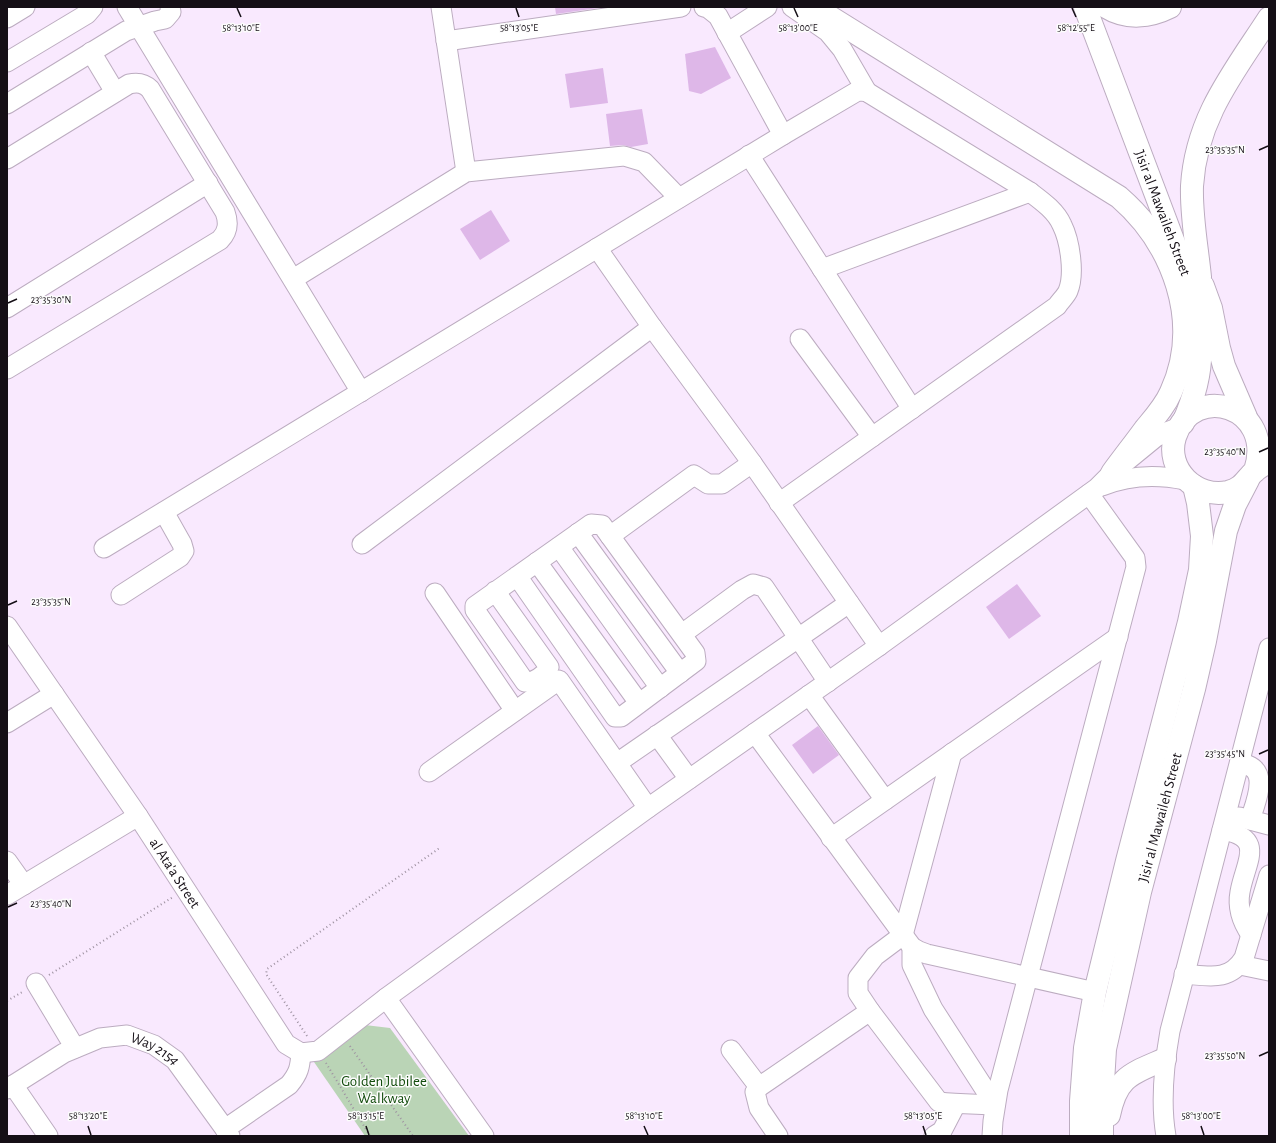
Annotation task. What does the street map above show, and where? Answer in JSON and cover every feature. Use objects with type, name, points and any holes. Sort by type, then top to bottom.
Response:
[{"type":"main road","points":[[814,7],[1119,197],[1142,220],[1174,266],[1191,326],[1201,348]]},
{"type":"main road","name":"Jisir al Mawaileh Street","points":[[1085,7],[1187,277],[1196,314],[1201,348],[1198,379],[1195,394],[1181,425]]},
{"type":"main road","name":"Jisir al Mawaileh Street","points":[[1097,7],[1161,168],[1211,308],[1224,366],[1231,383],[1256,425]]},
{"type":"main road","points":[[1106,7],[1124,15],[1137,16],[1150,15],[1170,7]]},
{"type":"main road","points":[[1200,277],[1192,202],[1194,171],[1200,140],[1218,96],[1269,18]]},
{"type":"main road","points":[[1112,473],[1163,406],[1175,381],[1182,360],[1184,326],[1180,299],[1175,278],[1161,247]]},
{"type":"main road","points":[[1213,406],[1225,407],[1236,410],[1256,425],[1261,448],[1257,471],[1238,487],[1222,492],[1205,491],[1190,483],[1178,470],[1174,460],[1174,443],[1181,425],[1191,414],[1213,406]]},
{"type":"main road","name":"Jisir al Mawaileh Street","points":[[1104,1136],[1102,1099],[1107,1042],[1140,892],[1196,682],[1226,532],[1235,505],[1257,471]]},
{"type":"main road","name":"Jisir al Mawaileh Street","points":[[1081,1136],[1081,1101],[1085,1048],[1095,992],[1127,861],[1189,622],[1200,570],[1202,536],[1198,503],[1190,483]]},
{"type":"main road","points":[[1104,1136],[1112,1099],[1119,1085],[1129,1076],[1165,1059]]},
{"type":"street","points":[[7,18],[25,7]]},
{"type":"street","points":[[7,62],[87,14],[93,7]]},
{"type":"street","points":[[127,7],[148,18],[165,19],[171,12],[170,7]]},
{"type":"street","points":[[441,7],[466,172]]},
{"type":"street","points":[[446,40],[681,7]]},
{"type":"street","points":[[704,7],[708,8],[718,16],[783,135]]},
{"type":"street","points":[[727,33],[767,7]]},
{"type":"street","points":[[792,7],[828,32],[842,49],[867,92]]},
{"type":"street","points":[[7,104],[148,18]]},
{"type":"street","points":[[148,18],[293,279],[361,392]]},
{"type":"street","points":[[91,52],[115,92]]},
{"type":"street","points":[[7,159],[115,92],[129,84],[139,83],[148,86],[208,183],[227,218],[228,228],[220,240],[7,369]]},
{"type":"street","points":[[104,548],[749,155],[856,92],[867,92],[1030,192],[1049,207],[1062,224],[1068,242],[1072,274],[1068,292],[1056,306],[779,503]]},
{"type":"street","points":[[749,155],[912,409]]},
{"type":"street","points":[[293,279],[466,172],[624,156],[644,162],[678,198]]},
{"type":"street","points":[[7,308],[208,183]]},
{"type":"street","points":[[822,269],[1030,192]]},
{"type":"street","points":[[598,248],[652,327],[752,463],[879,646]]},
{"type":"street","points":[[362,544],[652,327]]},
{"type":"street","points":[[800,339],[872,437]]},
{"type":"street","points":[[228,1133],[289,1085],[296,1077],[309,1052],[648,808],[879,646],[1093,491],[1112,473],[1156,438],[1181,425]]},
{"type":"street","points":[[610,536],[694,475],[708,484],[722,484],[752,463]]},
{"type":"street","points":[[1093,491],[1125,478],[1140,476],[1155,475],[1190,483]]},
{"type":"street","points":[[992,1136],[995,1106],[1136,570],[1136,561],[1093,491]]},
{"type":"street","points":[[121,595],[180,557],[184,551],[182,544],[164,512]]},
{"type":"street","points":[[495,591],[548,667],[546,672],[530,683],[525,682],[475,610],[475,606],[495,591],[536,562],[591,524],[602,525],[695,652],[696,661],[621,717],[615,717],[517,576]]},
{"type":"street","points":[[578,534],[680,673]]},
{"type":"street","points":[[559,547],[660,688]]},
{"type":"street","points":[[536,562],[640,703]]},
{"type":"street","points":[[682,634],[742,590],[753,584],[764,587],[828,682]]},
{"type":"street","points":[[435,594],[515,712]]},
{"type":"street","points":[[617,763],[849,603]]},
{"type":"street","name":"al Ata'a Street","points":[[7,626],[138,816],[286,1044],[309,1052]]},
{"type":"street","points":[[831,838],[1118,637]]},
{"type":"street","points":[[1166,1136],[1164,1122],[1165,1059],[1170,1031],[1240,762],[1262,707],[1269,648]]},
{"type":"street","points":[[429,772],[559,680],[648,808]]},
{"type":"street","points":[[7,723],[54,694]]},
{"type":"street","points":[[809,695],[885,800]]},
{"type":"street","points":[[755,733],[907,941],[919,951],[1095,992]]},
{"type":"street","points":[[657,735],[689,779]]},
{"type":"street","points":[[952,753],[907,941],[912,965],[933,1009],[995,1106]]},
{"type":"street","points":[[1240,762],[1255,769],[1259,777],[1259,786],[1250,820]]},
{"type":"street","points":[[7,895],[138,816]]},
{"type":"street","points":[[1224,822],[1250,820],[1269,826]]},
{"type":"street","points":[[1224,822],[1247,842],[1250,848],[1239,903],[1240,915],[1244,926],[1251,935]]},
{"type":"street","points":[[7,861],[24,885]]},
{"type":"street","points":[[1184,974],[1218,976],[1226,974],[1240,965],[1244,958],[1251,935],[1263,919],[1269,875]]},
{"type":"street","points":[[907,941],[875,956],[858,978],[858,993],[939,1102],[956,1104],[973,1103],[995,1106]]},
{"type":"street","points":[[1240,965],[1269,971]]},
{"type":"street","points":[[36,983],[75,1048]]},
{"type":"street","points":[[386,998],[484,1136]]},
{"type":"street","points":[[778,1136],[759,1108],[755,1092],[759,1087],[870,1011]]},
{"type":"street","name":"Way 2154","points":[[10,1087],[64,1052],[100,1038],[127,1035],[154,1045],[175,1060],[228,1133]]},
{"type":"street","points":[[731,1050],[759,1087]]},
{"type":"street","points":[[10,1087],[48,1136]]},
{"type":"street","points":[[934,1136],[942,1130],[956,1104]]},
{"type":"path","points":[[370,1136],[309,1052],[302,1030],[266,974],[267,969],[441,847]]},
{"type":"path","points":[[7,1001],[186,889]]},
{"type":"path","points":[[349,1045],[413,1136]]},
{"type":"green space","name":"Golden Jubilee Walkway","points":[[365,1025],[390,1028],[469,1136],[365,1136],[314,1062]]},
{"type":"building","points":[[555,7],[598,7],[598,8],[556,14]]},
{"type":"building","points":[[715,47],[731,78],[701,94],[689,91],[685,54]]},
{"type":"building","points":[[603,68],[608,103],[570,108],[565,74]]},
{"type":"building","points":[[642,109],[648,144],[631,147],[623,145],[610,146],[606,114]]},
{"type":"building","points":[[491,210],[510,241],[480,260],[460,229]]},
{"type":"building","points":[[1017,584],[1041,616],[1009,639],[986,607]]},
{"type":"building","points":[[818,726],[839,755],[813,774],[792,745]]}]
